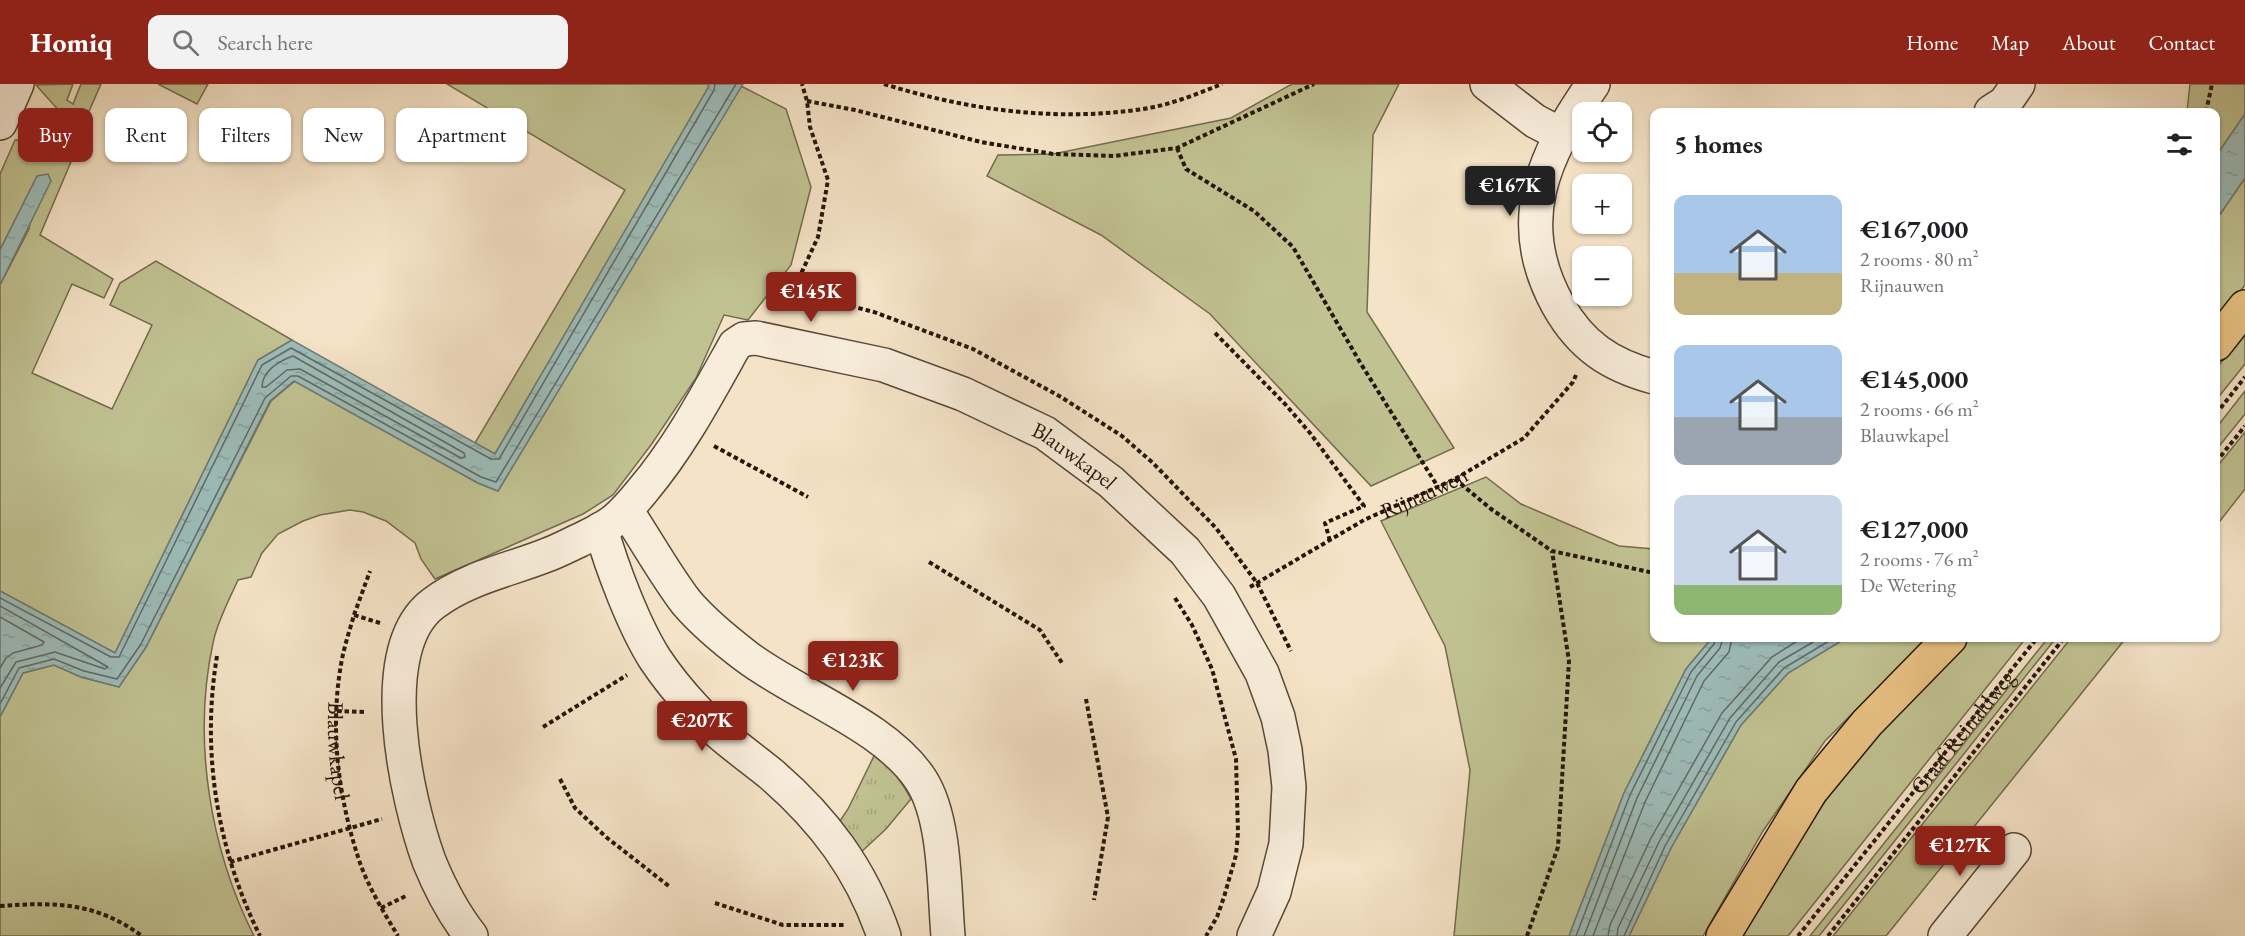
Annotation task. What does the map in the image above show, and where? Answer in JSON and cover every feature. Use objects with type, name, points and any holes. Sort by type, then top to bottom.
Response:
[{"type":"main road","points":[[2220,339],[2245,308]]},
{"type":"main road","points":[[1723,936],[1811,791],[1867,723],[1946,642]]},
{"type":"street","points":[[0,123],[16,84]]},
{"type":"street","points":[[1486,84],[1535,122],[1560,134]]},
{"type":"street","points":[[1593,84],[1560,134],[1545,170],[1537,202],[1536,237],[1542,271],[1552,293],[1576,331],[1591,348],[1608,360],[1650,376]]},
{"type":"street","points":[[1997,108],[2005,103],[2018,84]]},
{"type":"street","points":[[471,936],[450,906],[429,860],[407,784],[400,741],[401,672],[410,634],[416,622],[434,602],[467,584],[548,555],[614,520],[657,473],[686,431],[735,345],[744,339],[756,338]]},
{"type":"street","name":"Blauwkapel","points":[[756,338],[884,365],[963,394],[1045,434],[1111,482],[1185,551],[1223,602],[1262,673],[1271,695],[1285,750],[1289,787],[1286,844],[1274,892],[1254,936]]},
{"type":"street","points":[[614,520],[606,548],[636,623],[655,658],[696,711],[813,813],[856,873],[876,913],[881,929]]},
{"type":"street","points":[[614,520],[711,626],[748,657],[773,674],[878,737],[921,779],[933,804],[939,829],[948,936]]},
{"type":"street","points":[[1945,936],[2014,850]]},
{"type":"path","points":[[756,338],[760,321],[793,291],[818,237],[828,180],[810,127],[807,101],[802,84]]},
{"type":"path","points":[[884,84],[927,96],[996,109],[1071,116],[1145,109],[1191,96],[1222,84]]},
{"type":"path","points":[[807,101],[855,110],[981,142],[1053,154],[1114,156],[1176,148],[1314,84]]},
{"type":"path","points":[[2207,108],[2212,84]]},
{"type":"path","points":[[1176,148],[1186,169],[1254,211],[1293,247],[1361,364],[1438,487]]},
{"type":"path","points":[[1215,333],[1304,425],[1364,506],[1325,523],[1330,541]]},
{"type":"path","name":"Rijnauwen","points":[[1223,602],[1364,520],[1455,479],[1524,438],[1572,382],[1591,348]]},
{"type":"path","points":[[2220,409],[2245,377]]},
{"type":"path","points":[[2220,457],[2245,426]]},
{"type":"path","points":[[686,431],[808,497]]},
{"type":"path","points":[[1455,479],[1491,509],[1552,551],[1650,572]]},
{"type":"path","points":[[1527,936],[1558,847],[1569,661],[1552,551]]},
{"type":"path","points":[[929,562],[1040,630],[1062,663]]},
{"type":"path","name":"Blauwkapel","points":[[370,571],[354,615],[342,659],[337,711],[338,774],[361,864],[381,908],[398,936]]},
{"type":"path","points":[[1171,591],[1192,625],[1212,669],[1236,759],[1238,833],[1236,855],[1220,907],[1206,936]]},
{"type":"path","points":[[354,615],[410,634]]},
{"type":"path","name":"Graaf Reinaldweg","points":[[1798,936],[2034,642]]},
{"type":"path","points":[[1828,936],[2061,642]]},
{"type":"path","points":[[217,656],[211,706],[211,760],[230,862],[260,936]]},
{"type":"path","points":[[543,727],[655,658]]},
{"type":"path","points":[[1086,699],[1108,817],[1094,900]]},
{"type":"path","points":[[560,779],[575,808],[606,837],[670,887]]},
{"type":"path","points":[[230,862],[414,811]]},
{"type":"path","points":[[715,903],[783,925],[881,929]]},
{"type":"path","points":[[0,906],[70,904],[109,915],[142,936]]},
{"type":"green space","points":[[73,84],[67,100],[73,104],[81,84],[101,84],[90,108],[57,108],[36,85]]},
{"type":"green space","points":[[158,84],[208,84],[197,104]]},
{"type":"green space","points":[[447,84],[707,84],[710,86],[495,454],[475,443],[625,190],[527,132],[527,108],[487,108]]},
{"type":"green space","points":[[1292,84],[1399,84],[1373,135],[1367,312],[1454,448],[1371,486],[1210,314],[1101,235],[987,176],[998,155],[1053,154],[1231,118]]},
{"type":"green space","points":[[2190,84],[2245,84],[2245,114],[2220,150],[2220,108],[2187,108]]},
{"type":"green space","points":[[741,86],[786,109],[811,187],[791,265],[748,320],[724,315],[696,378],[651,445],[613,495],[583,514],[435,579],[421,559],[415,543],[386,521],[363,512],[350,510],[320,515],[278,534],[262,553],[251,577],[238,580],[220,619],[213,643],[204,717],[205,755],[216,831],[226,867],[254,936],[0,936],[0,717],[23,673],[54,665],[81,677],[119,687],[146,647],[271,401],[295,381],[478,483],[498,491]]},
{"type":"green space","points":[[15,140],[18,140],[18,162],[71,162],[40,235],[113,279],[104,298],[72,284],[32,373],[112,409],[152,325],[110,305],[120,283],[156,261],[292,340],[258,360],[115,653],[0,591],[0,285],[29,229],[37,177],[0,250],[0,174]]},
{"type":"green space","points":[[2245,178],[2245,285],[2220,317],[2220,214]]},
{"type":"green space","points":[[2245,332],[2245,364],[2220,395],[2220,364]]},
{"type":"green space","points":[[2245,391],[2245,414],[2220,445],[2220,423]]},
{"type":"green space","points":[[2245,432],[2245,489],[2220,521],[2220,463]]},
{"type":"green space","points":[[1486,477],[1521,504],[1619,546],[1650,549],[1650,642],[1709,642],[1686,669],[1624,793],[1569,936],[1454,936],[1470,770],[1445,646],[1381,521]]},
{"type":"green space","points":[[1839,642],[1924,642],[1825,741],[1763,831],[1703,936],[1629,936],[1671,848],[1741,725],[1788,673]]},
{"type":"green space","points":[[1966,642],[2023,642],[1788,936],[1743,936],[1800,839],[1835,786],[1912,695]]},
{"type":"green space","points":[[2045,642],[2053,642],[1819,936],[1810,936]]},
{"type":"green space","points":[[2068,642],[2123,642],[1886,936],[1833,936]]},
{"type":"green space","points":[[875,754],[896,775],[911,799],[886,829],[858,855],[836,827],[848,809]]},
{"type":"water","points":[[707,84],[743,84],[498,491],[478,483],[294,381],[270,401],[146,647],[119,687],[81,677],[54,665],[23,673],[0,717],[0,591],[115,653],[258,360],[292,340],[495,454],[709,86]]},
{"type":"water","points":[[2245,114],[2245,178],[2220,214],[2220,150]]},
{"type":"water","points":[[48,174],[51,181],[0,285],[0,250],[37,176]]},
{"type":"water","points":[[1709,642],[1839,642],[1788,673],[1741,725],[1671,848],[1629,936],[1569,936],[1624,793],[1686,669]]}]
